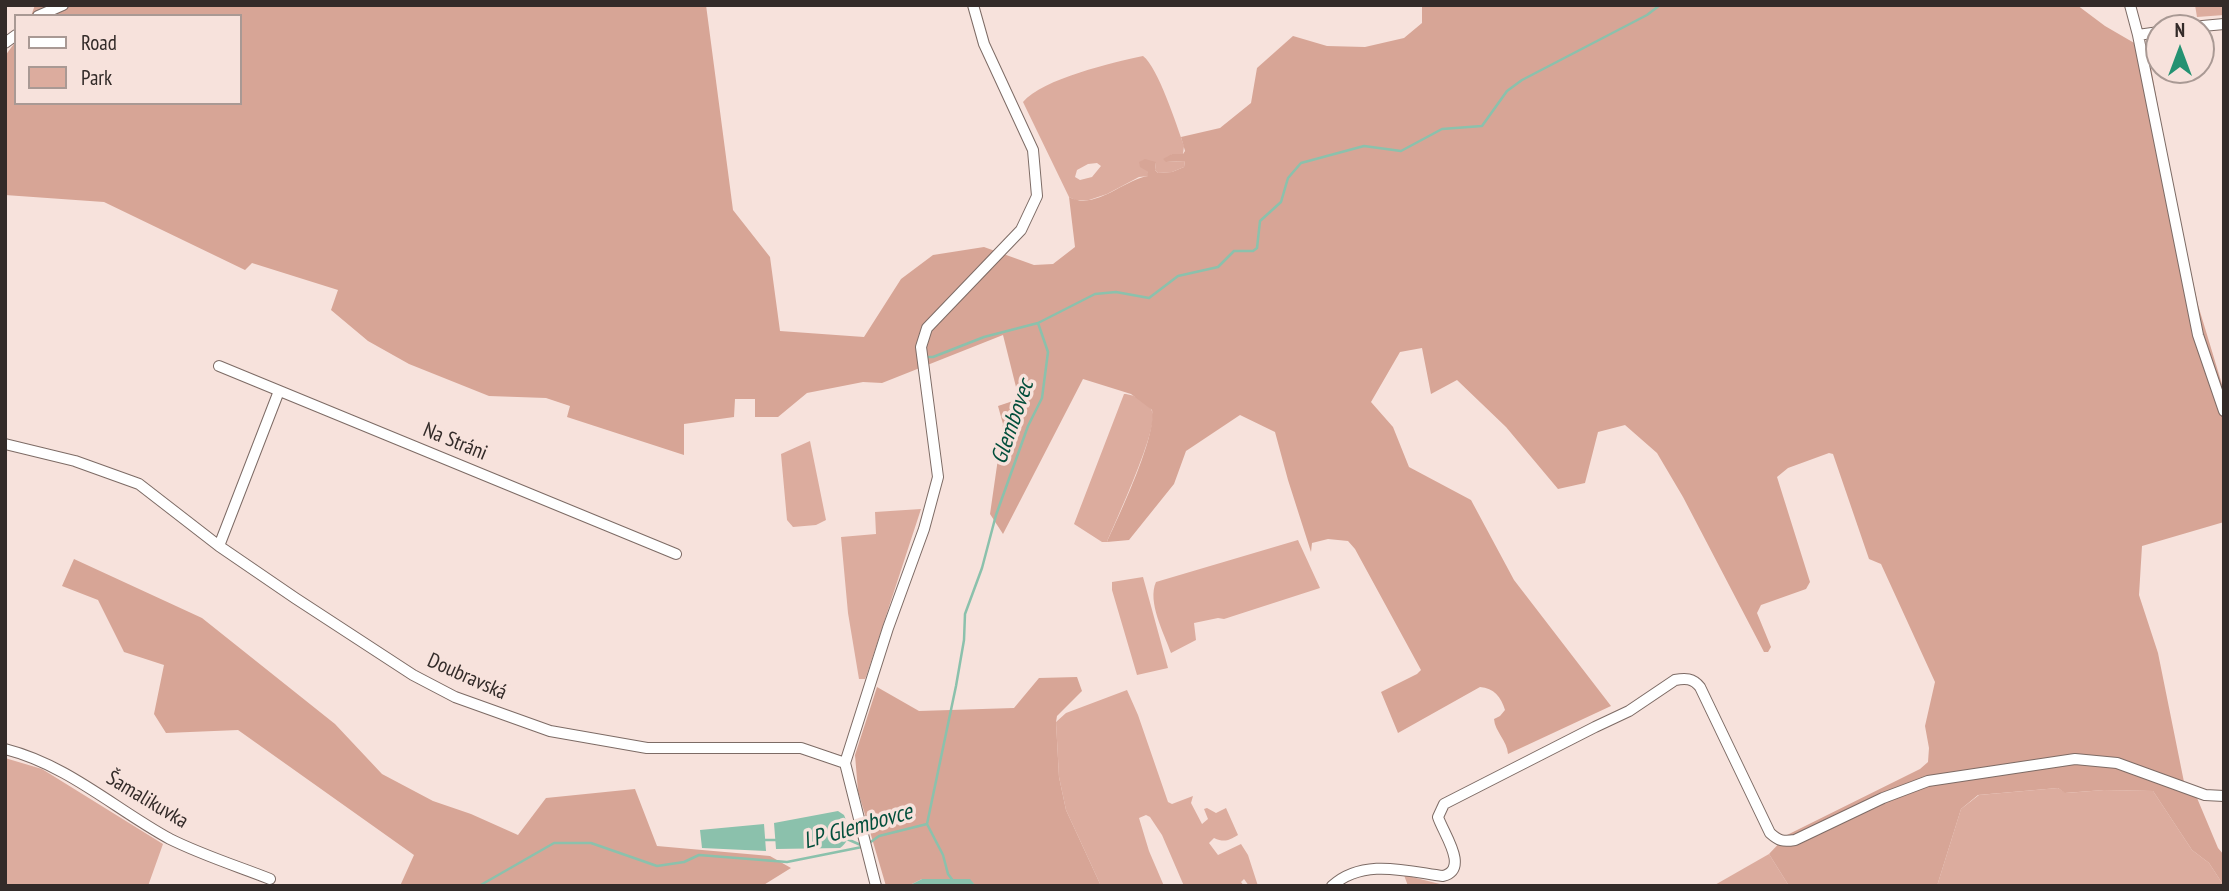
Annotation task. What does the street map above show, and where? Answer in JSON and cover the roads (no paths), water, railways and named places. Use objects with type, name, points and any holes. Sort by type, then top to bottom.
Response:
[{"type":"street","points":[[43,14],[63,5]]},
{"type":"street","points":[[876,886],[845,763],[888,628],[924,529],[938,477],[920,348],[927,328],[1021,230],[1037,196],[1033,150],[984,44],[973,5]]},
{"type":"street","points":[[2130,5],[2198,335],[2224,411]]},
{"type":"street","points":[[2138,35],[2145,34]]},
{"type":"street","name":"Na Stráni","points":[[219,366],[676,554]]},
{"type":"street","points":[[219,546],[279,391]]},
{"type":"street","name":"Doubravská","points":[[5,444],[75,461],[139,484],[219,546],[295,598],[413,675],[455,697],[550,732],[647,748],[801,748],[845,763]]},
{"type":"street","points":[[1332,886],[1350,874],[1371,867],[1443,876],[1450,874],[1454,870],[1455,859],[1438,817],[1444,804],[1629,712],[1682,678],[1689,679],[1700,687],[1770,833],[1778,840],[1795,840],[1893,793],[1928,781],[2075,759],[2117,763],[2205,795],[2224,796]]},
{"type":"street","name":"Šamalikuvka","points":[[5,749],[65,773],[171,839],[270,880]]},
{"type":"waterway","name":"Glembovec","points":[[957,886],[948,874],[943,855],[927,824],[956,686],[964,640],[965,614],[982,568],[996,515],[1028,426],[1042,398],[1048,352],[1038,323],[1095,294],[1116,292],[1149,298],[1178,276],[1218,267],[1234,251],[1253,251],[1257,248],[1260,221],[1281,202],[1288,178],[1301,163],[1364,146],[1401,151],[1442,129],[1482,126],[1507,91],[1522,80],[1647,15],[1660,5]]},
{"type":"waterway","name":"LP Glembovce","points":[[924,357],[933,357],[984,337],[1038,323]]},
{"type":"waterway","name":"LP Glembovce","points":[[868,844],[879,836],[927,824]]},
{"type":"waterway","points":[[847,839],[863,846]]},
{"type":"waterway","points":[[763,840],[777,840]]},
{"type":"waterway","name":"LP Glembovce","points":[[479,886],[554,843],[591,843],[657,866],[684,862],[699,855],[787,862],[862,847]]}]
